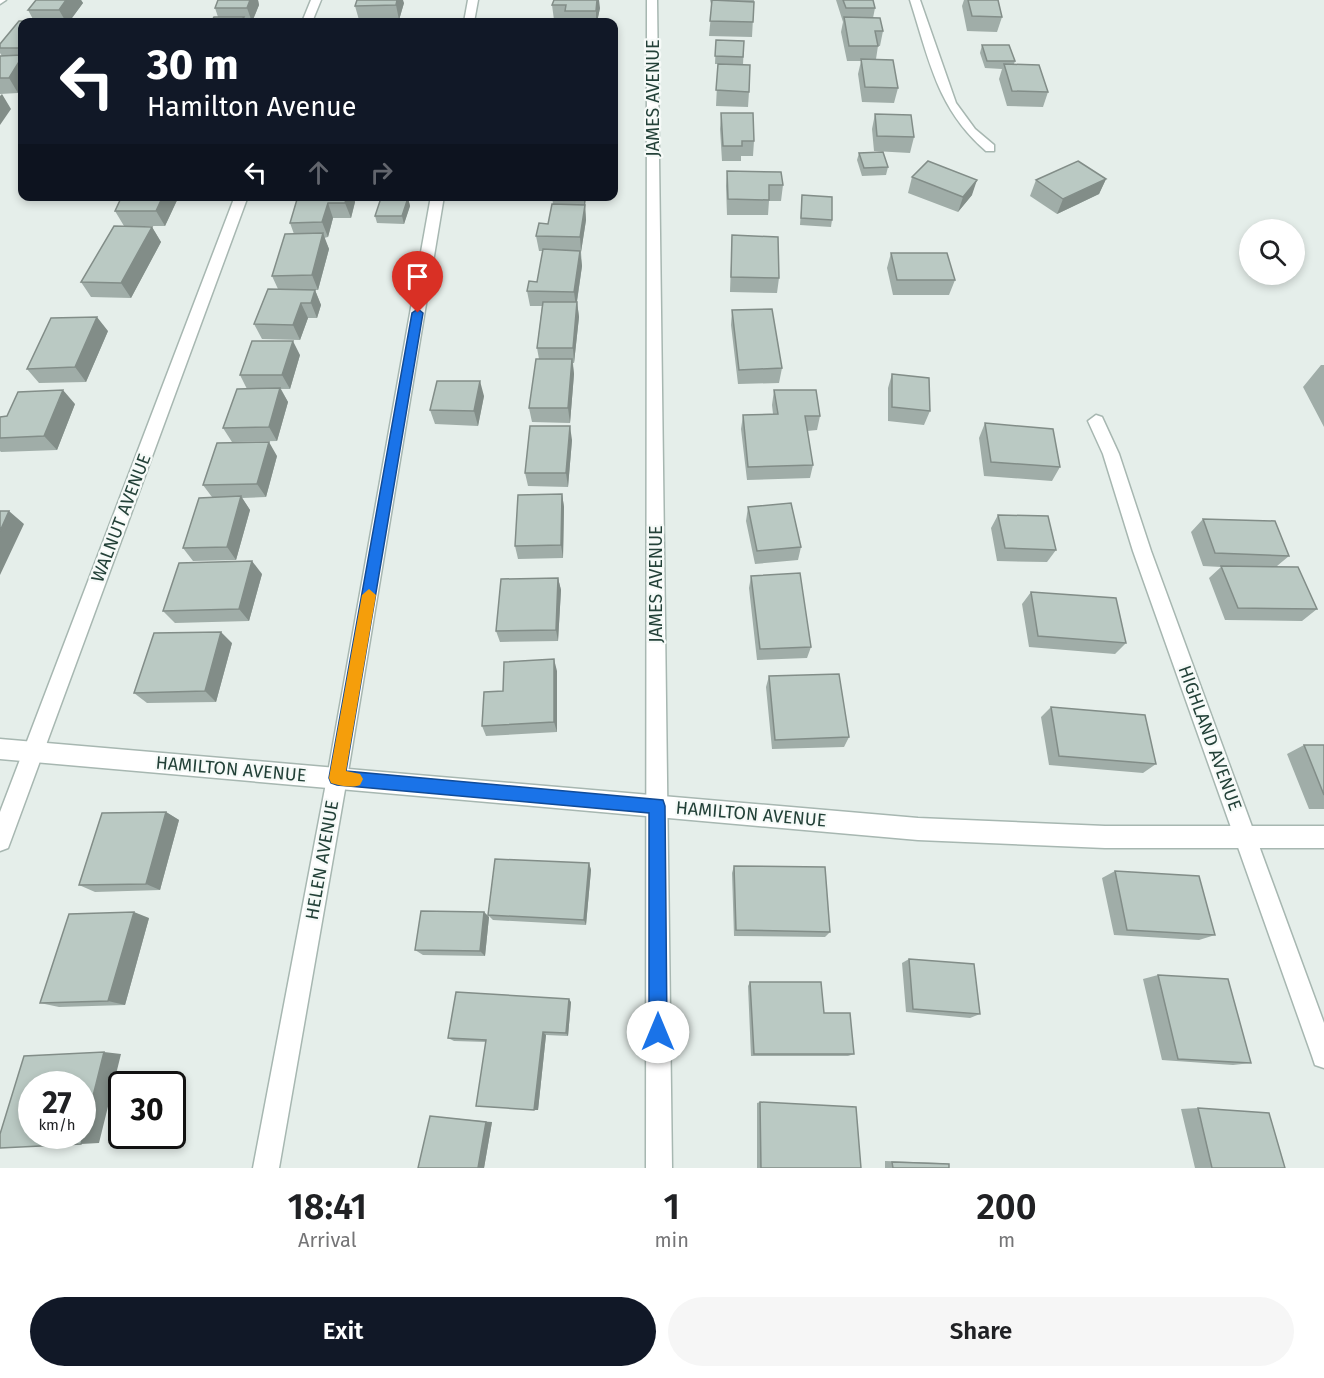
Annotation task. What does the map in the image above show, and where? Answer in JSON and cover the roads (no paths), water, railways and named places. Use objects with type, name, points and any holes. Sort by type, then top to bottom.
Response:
[{"type":"street","points":[[309,18],[316,0]]},
{"type":"street","points":[[470,18],[473,0]]},
{"type":"street","name":"JAMES AVENUE","points":[[652,0],[659,1168]]},
{"type":"street","points":[[915,0],[950,103],[971,132],[990,148]]},
{"type":"street","name":"WALNUT AVENUE","points":[[0,840],[240,201]]},
{"type":"street","name":"HELEN AVENUE","points":[[266,1168],[337,778],[437,201]]},
{"type":"street","name":"HIGHLAND AVENUE","points":[[1096,421],[1111,454],[1142,551],[1324,1056]]},
{"type":"street","name":"HAMILTON AVENUE","points":[[0,749],[918,829],[1105,837],[1324,837]]}]
